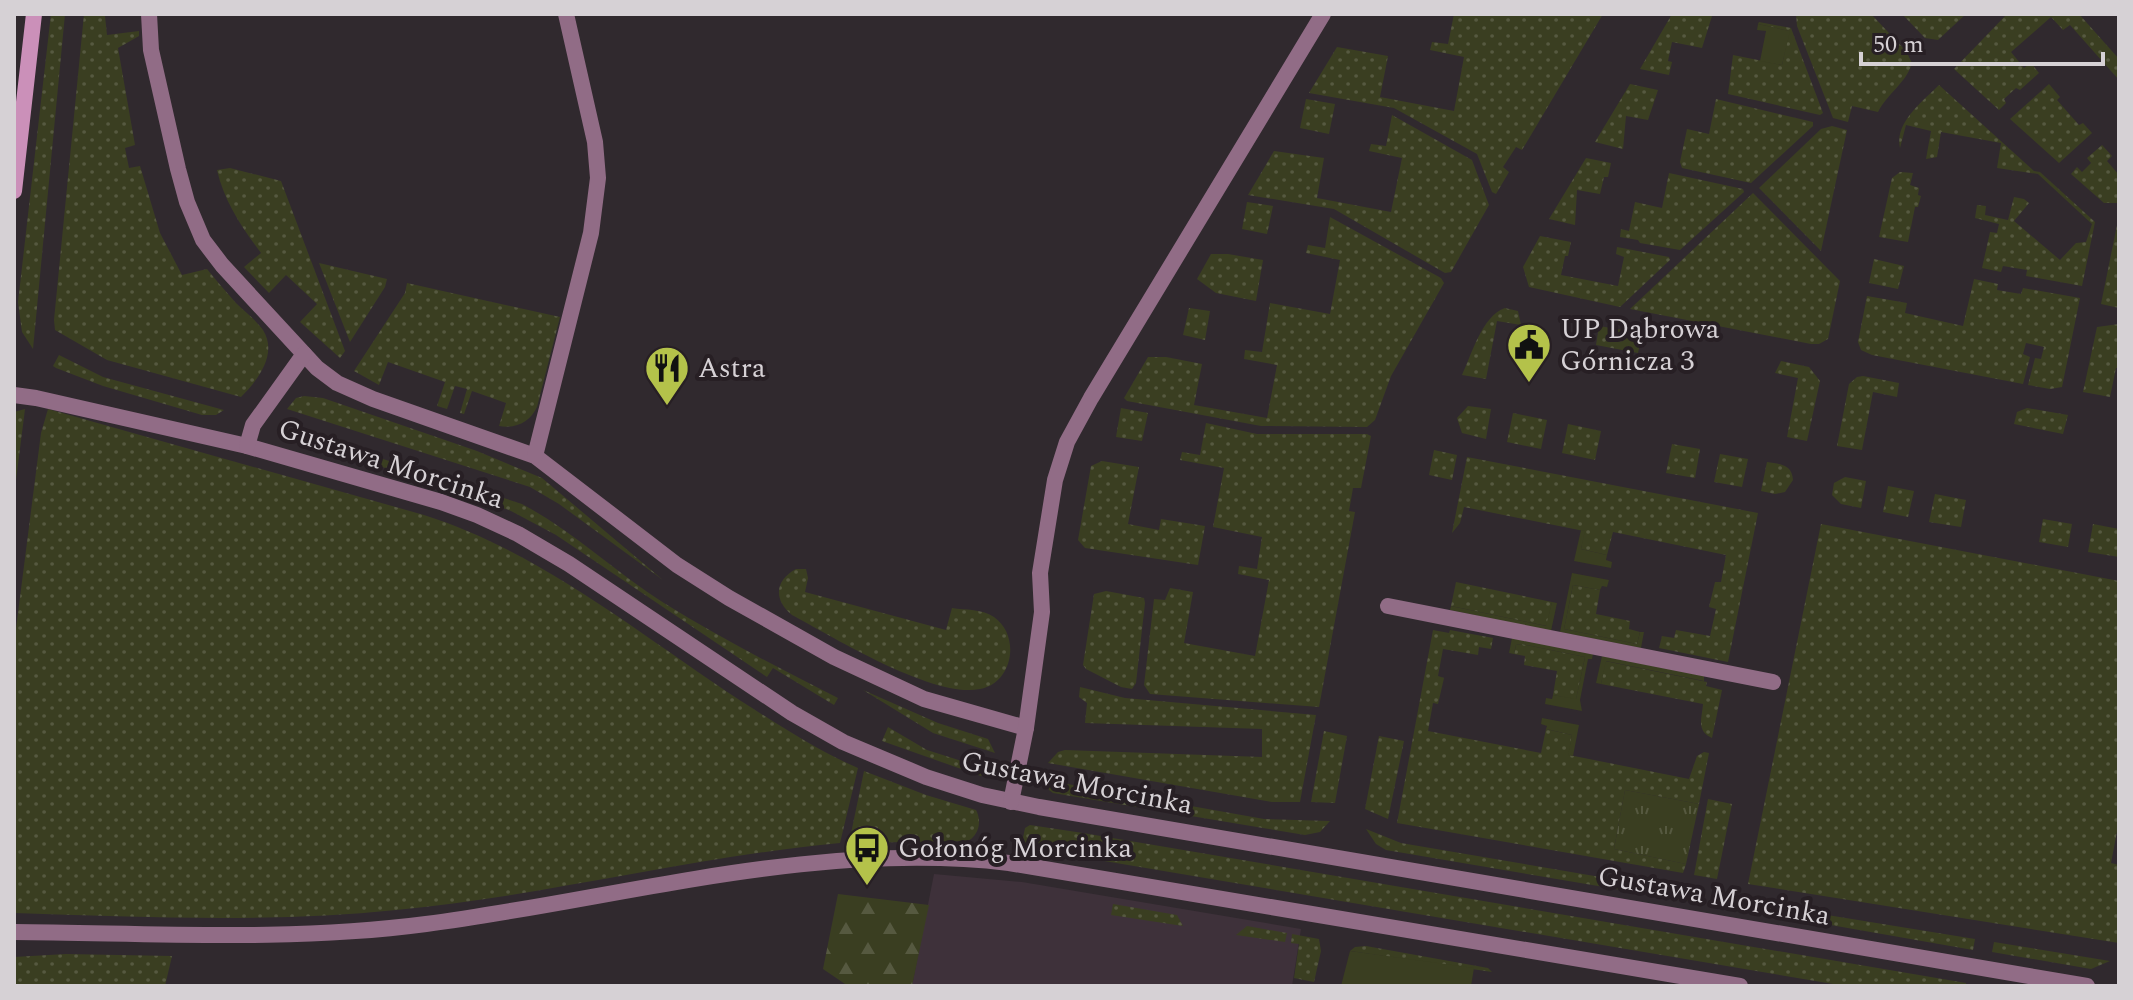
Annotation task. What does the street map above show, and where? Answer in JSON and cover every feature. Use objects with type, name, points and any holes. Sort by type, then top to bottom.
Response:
[{"type":"street","points":[[14,191],[34,14]]},
{"type":"street","points":[[149,14],[151,50],[176,158],[187,202],[203,240],[222,265],[317,368],[337,383],[373,399],[535,456],[677,565],[834,657],[924,699],[1026,728]]},
{"type":"street","points":[[535,456],[591,233],[598,178],[595,142],[566,14]]},
{"type":"street","points":[[1011,802],[1026,728],[1042,612],[1040,573],[1043,550],[1055,480],[1067,442],[1323,14]]},
{"type":"street","points":[[247,446],[253,425],[304,354]]},
{"type":"street","name":"Gustawa Morcinka","points":[[14,395],[247,446],[441,502],[501,525],[569,564],[792,713],[830,735],[926,777],[1011,802],[2087,986]]},
{"type":"street","points":[[1388,606],[1773,682]]},
{"type":"street","points":[[14,932],[283,934],[371,930],[483,916],[764,869],[846,860],[925,857],[1009,863],[1740,986]]},
{"type":"shaded area","points":[[934,874],[1022,882],[1301,929],[1292,986],[912,986]]},
{"type":"green space","points":[[51,14],[65,14],[33,349],[22,332],[18,302]]},
{"type":"green space","points":[[84,14],[108,14],[105,16],[107,35],[139,31],[139,36],[118,48],[135,145],[125,148],[129,168],[140,166],[160,233],[182,275],[207,269],[260,326],[267,339],[264,366],[241,397],[107,360],[55,330]]},
{"type":"green space","points":[[1454,14],[1603,14],[1522,150],[1516,147],[1503,167],[1509,172],[1496,194],[1492,192],[1477,154],[1394,108],[1309,93],[1337,47],[1388,56],[1380,97],[1454,111],[1464,57],[1430,50],[1432,42],[1448,44]]},
{"type":"green space","points":[[1672,14],[1712,16],[1702,48],[1672,42],[1669,75],[1640,69]]},
{"type":"green space","points":[[1796,14],[1871,14],[1906,51],[1912,63],[1909,70],[1878,112],[1852,106],[1848,122],[1833,118],[1797,26]]},
{"type":"green space","points":[[1902,14],[1966,14],[1938,40],[1925,38]]},
{"type":"green space","points":[[2007,14],[2079,14],[2119,59],[2119,80],[2070,25],[2063,30],[2051,17],[2011,52],[2024,68],[2031,63],[2039,73],[2004,99],[2006,103],[1999,110],[1954,69]]},
{"type":"green space","points":[[1759,22],[1791,28],[1823,113],[1820,115],[1728,94],[1733,55],[1782,65],[1789,31]]},
{"type":"green space","points":[[1758,24],[1790,31],[1782,65],[1760,61],[1766,31],[1757,30]]},
{"type":"green space","points":[[1630,84],[1658,90],[1648,120],[1626,116],[1623,149],[1595,142]]},
{"type":"green space","points":[[2049,84],[2060,97],[2057,100],[2079,125],[2083,123],[2092,133],[2059,163],[2010,119]]},
{"type":"green space","points":[[1939,85],[2095,222],[2082,286],[2026,276],[2027,270],[2003,266],[2001,272],[1982,268],[1990,232],[1997,233],[1999,224],[1975,218],[1977,205],[1986,206],[1985,215],[2008,220],[2014,197],[2024,199],[2029,203],[2014,221],[2060,260],[2076,243],[2086,242],[2092,224],[2038,174],[1997,168],[2001,143],[1941,132],[1937,157],[1926,159],[1931,131],[1906,125],[1900,148],[1899,139],[1905,121]]},
{"type":"green space","points":[[1306,99],[1335,104],[1329,134],[1300,128]]},
{"type":"green space","points":[[1716,99],[1813,122],[1813,126],[1751,183],[1682,168],[1680,162],[1687,129],[1709,134]]},
{"type":"green space","points":[[1392,115],[1472,160],[1489,205],[1451,272],[1445,273],[1334,209],[1248,195],[1274,151],[1324,158],[1317,198],[1391,212],[1402,158],[1369,151],[1371,144],[1386,146]]},
{"type":"green space","points":[[1832,126],[1847,130],[1821,251],[1759,188],[1821,129]]},
{"type":"green space","points":[[2102,145],[2112,156],[2107,161],[2119,175],[2119,203],[2104,203],[2071,174],[2077,167],[2082,172],[2091,163],[2087,158]]},
{"type":"green space","points":[[1586,158],[1611,163],[1600,194],[1577,190],[1575,225],[1549,219]]},
{"type":"green space","points":[[230,168],[281,181],[345,351],[340,358],[300,322],[317,304],[286,275],[269,293],[244,267],[261,253],[224,193],[217,170]]},
{"type":"green space","points":[[1900,172],[1913,173],[1910,185],[1919,188],[1918,195],[1921,196],[1918,207],[1915,207],[1908,242],[1879,237],[1892,178]]},
{"type":"green space","points":[[1669,173],[1743,189],[1744,192],[1680,250],[1620,237],[1621,229],[1629,231],[1635,202],[1662,208]]},
{"type":"green space","points":[[1753,193],[1840,281],[1828,339],[1811,344],[1630,309]]},
{"type":"green space","points":[[1247,202],[1273,206],[1267,234],[1242,229]]},
{"type":"green space","points":[[1330,217],[1441,278],[1444,283],[1391,376],[1375,420],[1367,427],[1261,426],[1124,398],[1148,357],[1166,357],[1202,364],[1194,405],[1267,418],[1277,365],[1244,359],[1245,350],[1262,352],[1270,303],[1330,314],[1340,260],[1306,253],[1308,245],[1325,248]]},
{"type":"green space","points":[[2119,225],[2119,308],[2101,304]]},
{"type":"green space","points":[[1540,236],[1571,242],[1561,275],[1618,286],[1624,257],[1616,254],[1617,247],[1669,257],[1670,260],[1620,307],[1529,287],[1523,267]]},
{"type":"green space","points":[[1211,254],[1263,260],[1256,301],[1216,293],[1197,279]]},
{"type":"green space","points":[[1874,259],[1904,266],[1898,289],[1869,283]]},
{"type":"green space","points":[[319,263],[387,279],[350,342]]},
{"type":"green space","points":[[1974,279],[1998,284],[1997,290],[2021,294],[2023,288],[2080,298],[2062,387],[2050,389],[2028,385],[2035,358],[2041,359],[2044,347],[2026,343],[2023,354],[2030,357],[2023,384],[1872,355],[1861,350],[1858,342],[1867,296],[1907,303],[1905,313],[1963,326]]},
{"type":"green space","points":[[407,283],[560,317],[537,407],[530,417],[517,425],[499,426],[506,403],[472,391],[464,414],[460,413],[467,389],[455,386],[447,409],[437,406],[445,382],[388,362],[379,385],[354,371],[405,293]]},
{"type":"green space","points":[[1189,308],[1210,311],[1205,340],[1183,335]]},
{"type":"green space","points":[[1505,308],[1518,311],[1521,325],[1497,321],[1486,379],[1462,375],[1484,327],[1497,312]]},
{"type":"green space","points":[[2119,324],[2119,368],[2116,368],[2110,397],[2083,392],[2097,327]]},
{"type":"green space","points":[[1599,326],[1642,333],[1638,353],[1596,345]]},
{"type":"green space","points":[[59,355],[103,377],[224,410],[216,415],[202,415],[103,386],[53,366]]},
{"type":"green space","points":[[1781,361],[1809,367],[1820,381],[1807,441],[1787,437],[1798,378],[1775,373]]},
{"type":"green space","points":[[1863,376],[1899,383],[1897,397],[1873,392],[1862,450],[1837,446],[1849,384]]},
{"type":"green space","points":[[296,398],[323,398],[477,451],[542,478],[663,580],[559,504],[530,487],[287,409]]},
{"type":"green space","points":[[1468,406],[1491,409],[1486,439],[1462,433],[1457,418]]},
{"type":"green space","points":[[1121,408],[1148,413],[1142,441],[1116,437]]},
{"type":"green space","points":[[2027,408],[2068,415],[2063,434],[2014,424],[2017,412]]},
{"type":"green space","points":[[25,409],[14,496],[14,412]]},
{"type":"green space","points":[[48,409],[424,515],[509,550],[588,597],[784,728],[858,768],[840,843],[729,857],[452,904],[349,914],[205,918],[14,913],[14,644],[41,433]]},
{"type":"green space","points":[[1513,413],[1547,420],[1541,449],[1507,442]]},
{"type":"green space","points":[[1206,423],[1257,434],[1371,436],[1361,488],[1353,488],[1349,511],[1355,512],[1319,707],[1150,694],[1144,685],[1154,599],[1165,600],[1170,588],[1193,592],[1184,643],[1255,656],[1269,580],[1238,574],[1239,566],[1257,569],[1262,537],[1213,527],[1224,468],[1180,460],[1182,452],[1200,455]]},
{"type":"green space","points":[[1568,424],[1601,431],[1595,460],[1562,453]]},
{"type":"green space","points":[[290,429],[522,504],[559,526],[664,603],[728,641],[838,698],[834,705],[773,668],[767,677],[556,535],[511,511],[432,481],[311,447],[297,439]]},
{"type":"green space","points":[[1672,444],[1700,449],[1695,478],[1666,473]]},
{"type":"green space","points":[[1434,450],[1457,455],[1452,480],[1429,475]]},
{"type":"green space","points":[[1720,454],[1748,459],[1742,487],[1714,482]]},
{"type":"green space","points":[[1467,457],[1758,513],[1728,662],[1659,648],[1662,636],[1674,638],[1676,630],[1710,636],[1716,609],[1709,607],[1715,582],[1721,582],[1726,555],[1613,532],[1607,555],[1581,549],[1584,531],[1464,507],[1460,523],[1452,533]]},
{"type":"green space","points":[[1102,461],[1139,467],[1128,524],[1159,530],[1161,519],[1205,526],[1198,565],[1085,548],[1078,540],[1091,466]]},
{"type":"green space","points":[[1767,462],[1784,466],[1790,471],[1793,480],[1785,492],[1775,494],[1761,491]]},
{"type":"green space","points":[[1845,477],[1866,481],[1861,508],[1841,504],[1832,495],[1834,483]]},
{"type":"green space","points":[[1888,486],[1914,491],[1908,517],[1883,512]]},
{"type":"green space","points":[[1935,494],[1966,500],[1961,527],[1929,522]]},
{"type":"green space","points":[[2043,519],[2072,524],[2068,547],[2039,542]]},
{"type":"green space","points":[[1821,524],[2119,581],[2119,821],[2111,863],[2119,865],[2119,943],[1748,884]]},
{"type":"green space","points":[[2093,524],[2119,529],[2119,557],[2088,552]]},
{"type":"green space","points":[[1581,530],[1585,531],[1581,549],[1607,555],[1606,560],[1612,562],[1611,568],[1574,561]]},
{"type":"green space","points":[[796,569],[806,569],[805,592],[946,630],[952,608],[990,614],[1003,625],[1008,635],[1010,658],[1006,669],[991,685],[960,690],[937,685],[884,664],[786,609],[779,597],[780,584]]},
{"type":"green space","points":[[1572,573],[1609,580],[1607,587],[1602,586],[1600,590],[1573,585],[1564,629],[1637,644],[1640,632],[1644,632],[1641,648],[1560,632]]},
{"type":"green space","points":[[1456,582],[1552,602],[1547,626],[1451,606]]},
{"type":"green space","points":[[1573,585],[1600,590],[1596,614],[1630,621],[1629,629],[1640,632],[1637,644],[1564,629]]},
{"type":"green space","points":[[1106,591],[1144,598],[1136,683],[1132,689],[1121,687],[1083,665],[1094,594]]},
{"type":"green space","points":[[1552,602],[1557,603],[1551,631],[1450,610],[1451,606],[1546,626]]},
{"type":"green space","points":[[1433,630],[1493,638],[1491,649],[1479,647],[1478,655],[1443,649],[1438,676],[1444,678],[1438,704],[1433,703],[1428,731],[1541,753],[1546,729],[1572,735],[1569,755],[1689,779],[1697,756],[1709,753],[1699,804],[1625,790],[1614,849],[1686,864],[1683,873],[1397,823]]},
{"type":"green space","points":[[1512,638],[1593,654],[1592,659],[1588,659],[1580,700],[1582,711],[1545,704],[1546,698],[1552,699],[1553,695],[1576,699],[1585,657],[1522,644],[1516,645],[1514,654],[1509,653]]},
{"type":"green space","points":[[1516,645],[1585,657],[1576,700],[1553,695],[1557,671],[1524,665],[1525,656],[1514,654]]},
{"type":"green space","points":[[1602,656],[1704,676],[1704,681],[1606,661],[1601,684],[1596,683]]},
{"type":"green space","points":[[1605,661],[1707,682],[1706,686],[1722,690],[1712,738],[1702,728],[1703,704],[1601,684]]},
{"type":"green space","points":[[1080,687],[1125,698],[1316,715],[1300,802],[1272,802],[1048,763],[1058,752],[1065,750],[1262,757],[1262,729],[1085,723],[1087,703],[1079,697]]},
{"type":"green space","points":[[863,690],[938,723],[988,739],[995,753],[933,733]]},
{"type":"green space","points":[[1542,718],[1579,725],[1573,756],[1568,755],[1572,735],[1546,729],[1547,726],[1541,724]]},
{"type":"green space","points":[[888,727],[927,750],[990,770],[981,776],[882,741]]},
{"type":"green space","points":[[1324,731],[1347,736],[1335,803],[1311,802]]},
{"type":"green space","points":[[1379,736],[1404,741],[1388,819],[1365,809]]},
{"type":"green space","points":[[864,771],[976,810],[979,819],[977,831],[968,841],[849,843]]},
{"type":"green space","points":[[1045,780],[1264,819],[1330,821],[1320,832],[1305,835],[1053,793]]},
{"type":"green space","points":[[1625,790],[1699,804],[1686,864],[1614,849]]},
{"type":"green space","points":[[1708,799],[1732,804],[1717,879],[1694,875]]},
{"type":"green space","points":[[1030,825],[1966,983],[1966,986],[1845,986],[1033,849],[1027,847],[1023,838],[1025,828]]},
{"type":"green space","points":[[1366,829],[1401,843],[1706,895],[1687,901],[1386,850],[1376,844]]},
{"type":"green space","points":[[838,894],[929,905],[912,986],[848,986],[823,969]]},
{"type":"green space","points":[[1753,903],[1975,939],[1973,950],[1768,914]]},
{"type":"green space","points":[[1113,904],[1177,915],[1183,926],[1111,915]]},
{"type":"green space","points":[[1247,926],[1287,933],[1285,942],[1236,935]]},
{"type":"green space","points":[[1292,934],[1319,939],[1321,951],[1314,982],[1294,978],[1299,944],[1291,943]]},
{"type":"green space","points":[[1994,942],[2110,961],[2091,969],[1992,952]]},
{"type":"green space","points":[[1366,946],[1488,968],[1492,972],[1350,951]]},
{"type":"green space","points":[[1350,951],[1474,968],[1471,986],[1341,986]]},
{"type":"green space","points":[[66,954],[172,956],[165,986],[14,986],[14,957]]},
{"type":"place","name":"UP Dąbrowa Górnicza 3","points":[[1529,384]]},
{"type":"place","name":"Astra","points":[[667,407]]},
{"type":"place","name":"Gołonóg Morcinka","points":[[867,887]]}]
